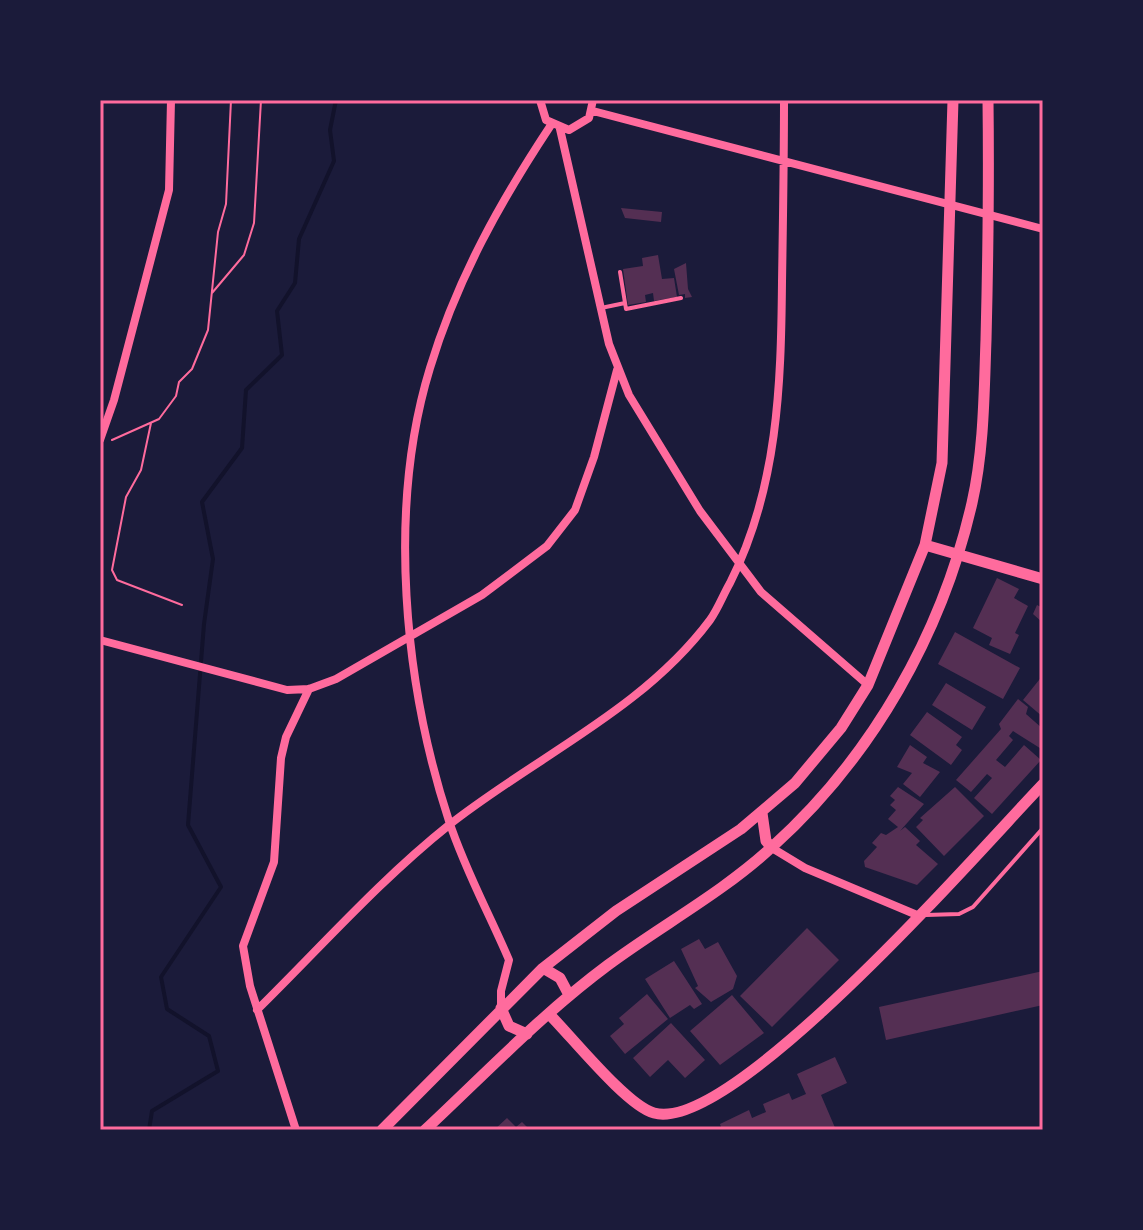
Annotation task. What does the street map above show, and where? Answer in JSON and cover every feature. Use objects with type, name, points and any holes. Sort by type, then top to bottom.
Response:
[{"type":"main road","points":[[382,1130],[543,968],[616,911],[697,860],[762,813],[813,764],[868,685],[925,545],[939,484],[947,407],[953,100]]},
{"type":"main road","points":[[426,1130],[569,995],[737,877],[772,848],[826,790],[890,705],[921,649],[972,504],[979,463],[990,215],[988,100]]},
{"type":"main road","points":[[925,545],[1043,579]]},
{"type":"main road","points":[[549,1014],[635,1104],[656,1114],[679,1113],[734,1085],[803,1031],[1043,784]]},
{"type":"main road","points":[[762,813],[766,841],[772,848]]},
{"type":"main road","points":[[543,968],[560,978],[569,995]]},
{"type":"main road","points":[[501,1008],[509,1026],[527,1034]]},
{"type":"street","points":[[100,440],[114,400],[169,190],[171,100]]},
{"type":"street","points":[[540,100],[542,114],[556,127],[617,370],[652,435],[700,511],[761,592],[868,685]]},
{"type":"street","points":[[501,1008],[509,960],[479,902],[450,824],[428,743],[408,639],[408,511],[415,441],[429,371],[474,254],[504,196],[556,127],[583,124],[593,111],[593,100]]},
{"type":"street","points":[[257,1010],[416,853],[450,824],[627,702],[670,665],[711,619],[739,564],[771,459],[781,390],[784,100]]},
{"type":"street","points":[[593,111],[1043,229]]},
{"type":"street","points":[[100,640],[268,687],[309,689],[336,679],[482,595],[547,546],[575,510],[594,457],[617,370]]},
{"type":"street","points":[[296,1130],[244,965],[243,946],[274,862],[281,758],[286,737],[309,689]]},
{"type":"street","points":[[772,848],[805,868],[917,915]]},
{"type":"lane","points":[[620,272],[626,309],[681,298]]},
{"type":"lane","points":[[601,308],[625,303]]},
{"type":"lane","points":[[917,915],[959,914],[973,907],[1043,828]]},
{"type":"path","points":[[111,440],[159,419],[176,396],[179,382],[198,359],[208,330],[217,270],[218,232],[226,204],[231,100]]},
{"type":"path","points":[[211,294],[244,255],[254,223],[261,100]]},
{"type":"path","points":[[151,423],[141,470],[126,497],[112,570],[117,580],[182,605]]},
{"type":"building","points":[[621,208],[662,212],[661,222],[625,218]]},
{"type":"building","points":[[658,255],[662,279],[674,278],[677,297],[654,301],[653,293],[645,295],[646,302],[628,305],[623,269],[643,266],[642,258]]},
{"type":"building","points":[[686,263],[688,289],[692,297],[685,298],[685,294],[679,295],[674,269]]},
{"type":"building","points":[[997,578],[1019,589],[1014,598],[1028,606],[1015,633],[1019,635],[1010,654],[989,645],[992,638],[973,628]]},
{"type":"building","points":[[1037,605],[1043,608],[1043,623],[1033,614]]},
{"type":"building","points":[[955,632],[1020,668],[1003,699],[938,664]]},
{"type":"building","points":[[1043,675],[1043,717],[1023,700]]},
{"type":"building","points":[[946,683],[986,707],[972,730],[932,705]]},
{"type":"building","points":[[1018,699],[1028,707],[1026,714],[1043,729],[1043,750],[1013,731],[1009,736],[1013,740],[996,760],[1005,767],[1024,745],[1041,760],[992,814],[974,798],[992,778],[987,774],[971,792],[956,780],[1001,729],[999,724]]},
{"type":"building","points":[[927,712],[962,737],[956,745],[962,750],[951,765],[910,735]]},
{"type":"building","points":[[910,745],[927,757],[923,763],[940,772],[920,797],[903,784],[912,773],[897,767]]},
{"type":"building","points":[[898,787],[924,804],[900,831],[905,827],[920,841],[916,845],[938,864],[917,885],[865,867],[864,861],[877,847],[872,843],[881,833],[886,835],[898,827],[888,819],[896,810],[890,805],[895,800],[890,796]]},
{"type":"building","points":[[955,787],[984,816],[944,856],[916,827],[923,820],[920,818]]},
{"type":"building","points":[[807,928],[839,960],[772,1027],[740,996]]},
{"type":"building","points":[[699,939],[705,949],[718,942],[737,976],[733,989],[711,1002],[695,988],[698,986],[681,949]]},
{"type":"building","points":[[674,961],[702,1004],[694,1009],[690,1005],[670,1018],[645,979]]},
{"type":"building","points":[[1043,971],[1043,1005],[886,1040],[879,1007]]},
{"type":"building","points":[[647,994],[668,1019],[625,1054],[610,1036],[624,1024],[619,1018]]},
{"type":"building","points":[[732,995],[764,1033],[720,1065],[690,1031]]},
{"type":"building","points":[[671,1023],[705,1060],[685,1078],[668,1060],[650,1077],[633,1058]]},
{"type":"building","points":[[835,1057],[847,1083],[821,1095],[836,1130],[722,1130],[720,1124],[749,1110],[752,1118],[766,1112],[763,1104],[789,1093],[792,1100],[806,1094],[797,1074]]},
{"type":"building","points":[[507,1118],[516,1127],[522,1122],[530,1130],[494,1130]]},
{"type":"waterway","points":[[149,1130],[152,1111],[218,1071],[209,1036],[167,1009],[161,977],[221,887],[188,825],[204,624],[213,559],[202,502],[242,448],[246,390],[282,355],[277,311],[295,283],[299,239],[334,161],[330,130],[336,100]]}]
